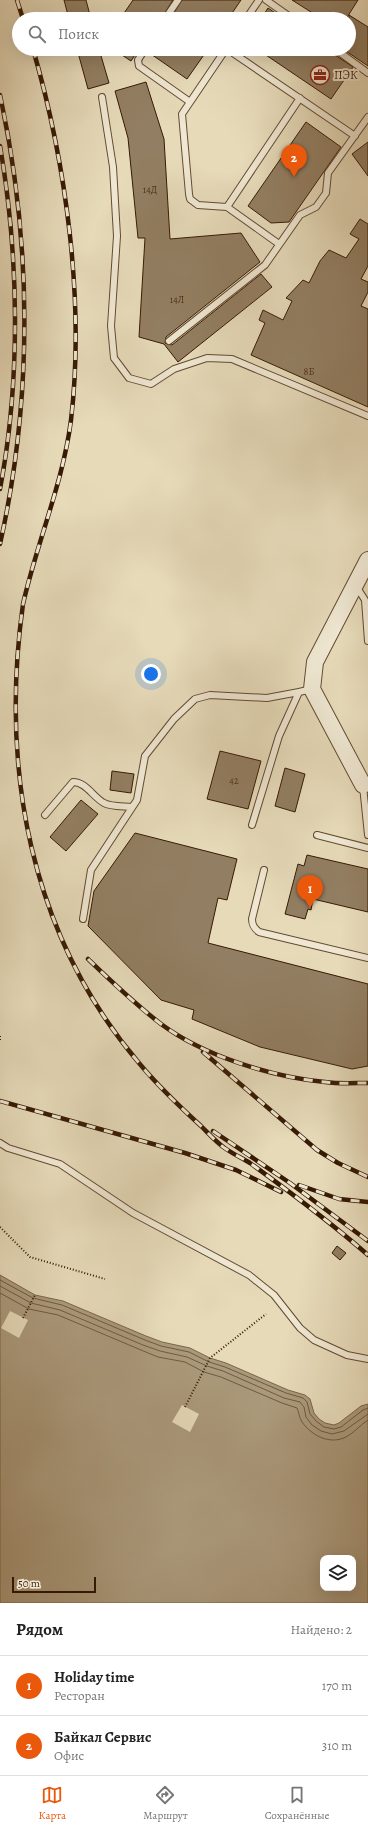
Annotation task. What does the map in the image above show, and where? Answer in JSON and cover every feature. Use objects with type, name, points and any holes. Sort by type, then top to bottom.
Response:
[{"type":"street","points":[[366,787],[306,690],[315,662],[368,560]]},
{"type":"lane","points":[[170,12],[178,0]]},
{"type":"lane","points":[[251,12],[259,0]]},
{"type":"lane","points":[[266,0],[282,12]]},
{"type":"lane","points":[[141,56],[138,60],[139,66],[190,102]]},
{"type":"lane","points":[[221,56],[182,114],[190,199],[198,205],[227,206],[279,244]]},
{"type":"lane","points":[[237,56],[355,136]]},
{"type":"lane","points":[[345,56],[368,73]]},
{"type":"lane","points":[[102,97],[113,167],[117,236],[111,326],[114,358],[129,378],[151,384],[174,369],[207,358],[232,358],[368,416]]},
{"type":"lane","points":[[227,206],[300,98]]},
{"type":"lane","points":[[169,342],[264,265],[300,215],[316,207],[326,193],[328,173],[368,117]]},
{"type":"lane","points":[[355,585],[365,600],[368,641]]},
{"type":"lane","points":[[84,919],[91,870],[137,800],[145,756],[174,719],[195,699],[210,695],[267,698],[306,690]]},
{"type":"lane","points":[[252,825],[279,736],[306,690]]},
{"type":"lane","points":[[45,815],[73,782],[83,786],[105,804],[132,807]]},
{"type":"lane","points":[[366,787],[368,803]]},
{"type":"lane","points":[[366,787],[368,835]]},
{"type":"lane","points":[[317,835],[368,848]]},
{"type":"lane","points":[[264,870],[252,919],[252,924],[255,929],[259,932],[368,958]]},
{"type":"lane","points":[[0,1143],[8,1148],[60,1164],[132,1213],[249,1275],[274,1294],[300,1328],[314,1340],[347,1355],[368,1359]]},
{"type":"path","points":[[0,1036],[0,1041]]},
{"type":"path","points":[[0,1227],[30,1258],[104,1280]]},
{"type":"path","points":[[23,1318],[35,1295]]},
{"type":"path","points":[[185,1407],[210,1358],[266,1314]]},
{"type":"water","points":[[0,1275],[35,1295],[63,1301],[162,1342],[190,1348],[210,1358],[226,1363],[288,1390],[305,1395],[310,1399],[314,1413],[325,1423],[334,1425],[339,1423],[361,1406],[368,1404],[368,1603],[0,1603]]},
{"type":"pier","points":[[10,1311],[28,1320],[19,1338],[1,1328]]},
{"type":"pier","points":[[182,1405],[199,1414],[190,1432],[172,1422]]},
{"type":"building","points":[[64,0],[86,0],[89,12],[67,12]]},
{"type":"building","points":[[133,0],[173,0],[165,12],[125,12]]},
{"type":"building","points":[[182,0],[241,0],[233,12],[174,12]]},
{"type":"building","points":[[292,0],[358,0],[350,12],[311,12]]},
{"type":"building","points":[[268,8],[274,12],[265,12]]},
{"type":"building","points":[[356,19],[368,27],[368,66],[353,56],[356,56]]},
{"type":"building","points":[[79,56],[101,56],[109,83],[88,89]]},
{"type":"building","points":[[124,56],[134,56],[131,61]]},
{"type":"building","points":[[154,56],[203,56],[187,79]]},
{"type":"building","points":[[267,56],[336,56],[353,67],[331,99]]},
{"type":"building","points":[[146,82],[164,139],[170,239],[241,233],[260,262],[166,337],[165,343],[172,345],[261,274],[272,287],[178,362],[164,344],[139,337],[145,238],[138,238],[128,138],[115,91]]},
{"type":"building","points":[[306,122],[341,147],[289,222],[271,223],[248,206]]},
{"type":"building","points":[[368,142],[368,176],[352,154]]},
{"type":"building","points":[[360,219],[368,224],[368,266],[361,279],[368,282],[368,292],[361,306],[368,309],[368,407],[251,355],[265,323],[259,320],[263,310],[283,320],[292,301],[286,298],[303,280],[309,283],[320,261],[329,250],[346,258],[359,239],[350,234]]},
{"type":"building","points":[[220,751],[261,761],[248,809],[207,799]]},
{"type":"building","points":[[285,768],[305,774],[295,812],[275,806]]},
{"type":"building","points":[[112,771],[134,774],[131,793],[110,790]]},
{"type":"building","points":[[81,800],[98,814],[66,851],[50,837]]},
{"type":"building","points":[[135,833],[237,859],[227,900],[218,898],[208,943],[368,984],[368,1066],[352,1069],[260,1047],[192,1019],[194,1010],[161,1000],[88,926],[94,891]]},
{"type":"building","points":[[307,855],[368,869],[368,912],[313,899],[311,910],[308,909],[305,919],[285,914],[298,864],[304,866]]},
{"type":"building","points":[[337,1246],[346,1253],[340,1260],[332,1253]]},
{"type":"railway","points":[[17,0],[21,12]]},
{"type":"railway","points":[[35,56],[55,138],[63,185],[70,233],[76,328],[75,375],[71,420],[67,443],[56,490],[35,558],[23,604],[17,666],[16,727],[21,788],[32,847],[48,905],[72,960],[102,1013],[139,1063],[154,1080],[219,1144],[250,1163],[280,1185],[325,1219],[368,1255]]},
{"type":"railway","points":[[0,95],[11,151],[18,207],[23,263],[24,320],[23,376],[18,433],[11,489],[0,544]]},
{"type":"railway","points":[[0,146],[11,231],[15,318],[12,404],[0,489]]},
{"type":"railway","points":[[88,959],[114,984],[161,1024],[197,1046],[239,1063],[283,1075],[336,1083],[368,1083]]},
{"type":"railway","points":[[203,1052],[317,1150],[338,1163],[368,1177]]},
{"type":"railway","points":[[0,1101],[185,1153],[236,1170],[281,1192]]},
{"type":"railway","points":[[213,1131],[290,1183],[368,1241]]},
{"type":"railway","points":[[299,1185],[339,1199],[368,1202]]},
{"type":"place","name":"ПЭК","points":[[320,75]]},
{"type":"place","name":"Байкал Сервис","points":[[294,177]]},
{"type":"place","name":"Holiday time","points":[[310,908]]}]
